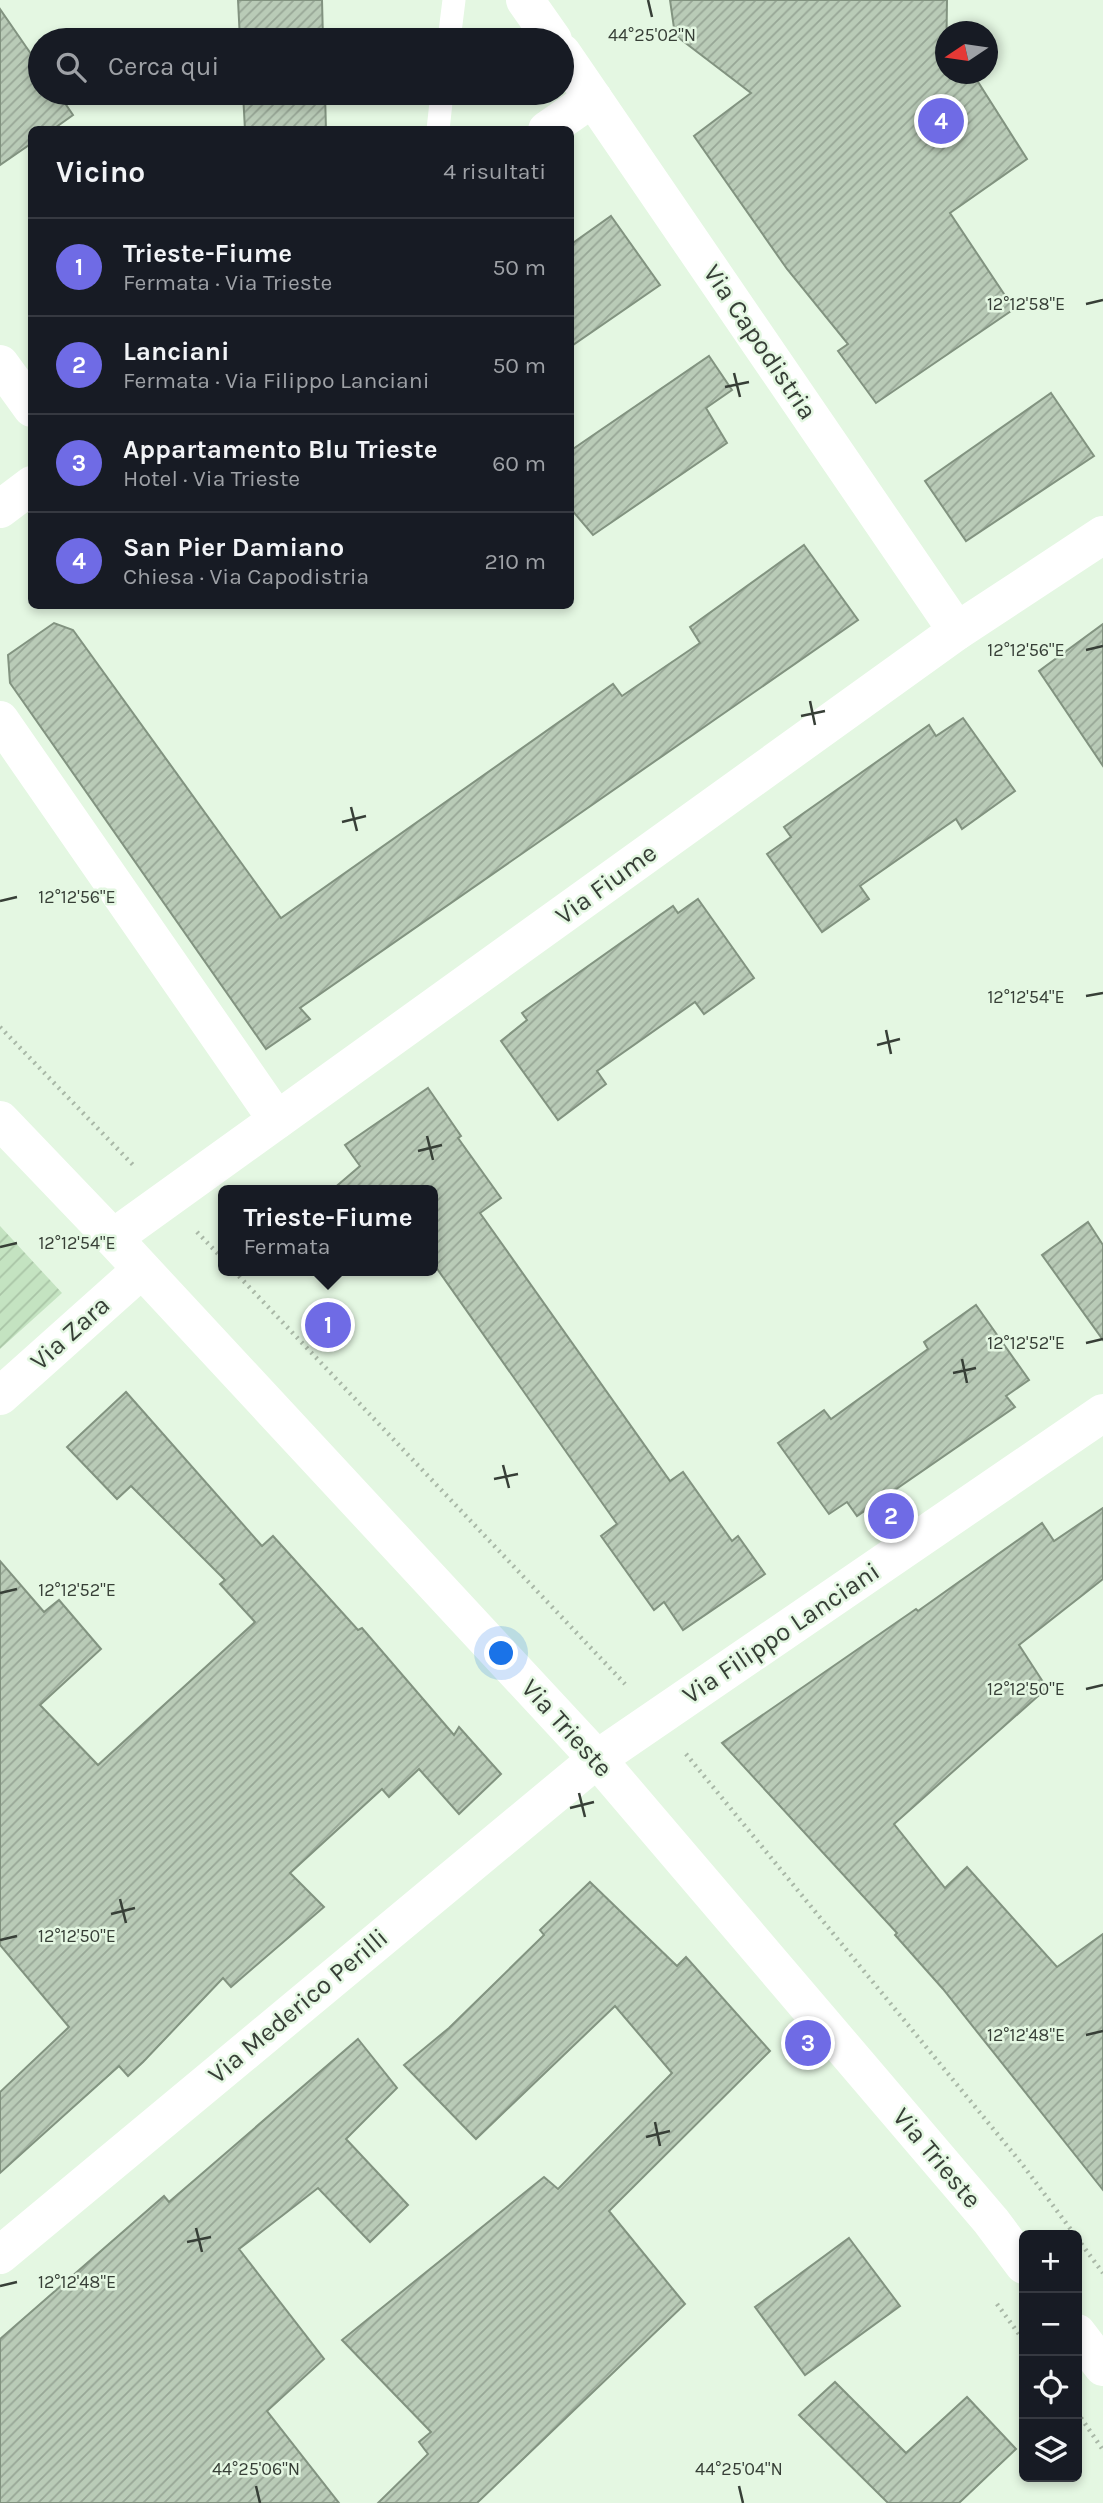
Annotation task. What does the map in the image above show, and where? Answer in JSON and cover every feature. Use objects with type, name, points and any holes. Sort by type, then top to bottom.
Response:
[{"type":"street","points":[[525,0],[545,28]]},
{"type":"street","name":"Via Capodistria","points":[[574,70],[957,631]]},
{"type":"street","points":[[553,126],[593,98]]},
{"type":"street","points":[[0,363],[28,402]]},
{"type":"street","points":[[0,509],[28,488]]},
{"type":"street","name":"Via Fiume","points":[[113,1238],[957,631],[1103,535]]},
{"type":"street","points":[[0,720],[277,1120]]},
{"type":"street","name":"Via Trieste","points":[[0,1120],[597,1759],[1019,2259]]},
{"type":"street","name":"Via Zara","points":[[0,1396],[141,1270]]},
{"type":"street","name":"Via Filippo Lanciani","points":[[597,1759],[1103,1413]]},
{"type":"street","name":"Via Mederico Perilli","points":[[0,2255],[597,1759]]},
{"type":"street","points":[[1082,2340],[1103,2367]]},
{"type":"lane","points":[[450,28],[454,0]]},
{"type":"lane","points":[[438,126],[441,105]]},
{"type":"path","points":[[0,1027],[218,1254]]},
{"type":"path","points":[[1082,2245],[1103,2273]]},
{"type":"path","points":[[1082,2419],[1103,2450]]},
{"type":"green space","points":[[0,1226],[62,1293],[0,1349]]},
{"type":"building","points":[[238,0],[322,0],[323,28],[239,28]]},
{"type":"building","points":[[670,0],[947,0],[947,21],[935,21],[935,84],[979,84],[1027,159],[950,213],[1014,309],[876,403],[838,351],[848,344],[787,269],[694,136],[751,93],[675,35]]},
{"type":"building","points":[[0,9],[28,50],[28,105],[66,105],[73,115],[58,126],[28,126],[28,146],[0,165]]},
{"type":"building","points":[[244,105],[325,105],[326,126],[245,126]]},
{"type":"building","points":[[611,216],[660,285],[574,344],[574,242]]},
{"type":"building","points":[[709,356],[732,390],[706,408],[727,443],[593,535],[574,513],[574,448]]},
{"type":"building","points":[[1051,393],[1094,456],[966,541],[925,481]]},
{"type":"building","points":[[804,545],[858,620],[300,1008],[310,1019],[266,1049],[10,683],[8,655],[54,623],[73,630],[281,918],[613,684],[622,696],[700,643],[690,627]]},
{"type":"building","points":[[1103,624],[1103,766],[1039,671]]},
{"type":"building","points":[[963,718],[1015,791],[962,829],[956,819],[860,886],[869,899],[822,932],[767,854],[791,837],[784,827],[929,725],[936,736]]},
{"type":"building","points":[[698,899],[754,978],[704,1014],[695,1002],[597,1071],[606,1084],[558,1120],[501,1041],[527,1020],[522,1013],[673,906],[678,913]]},
{"type":"building","points":[[428,1088],[461,1136],[458,1138],[501,1198],[480,1213],[670,1481],[683,1472],[732,1541],[738,1536],[765,1574],[683,1630],[664,1602],[654,1610],[601,1536],[617,1524],[438,1270],[438,1185],[338,1185],[360,1166],[345,1145]]},
{"type":"building","points":[[1088,1222],[1103,1245],[1103,1340],[1042,1255]]},
{"type":"building","points":[[976,1305],[1029,1380],[1006,1396],[1015,1407],[857,1516],[847,1502],[829,1514],[778,1443],[824,1410],[831,1419],[928,1349],[924,1342]]},
{"type":"building","points":[[126,1392],[262,1546],[273,1536],[358,1630],[362,1628],[454,1735],[459,1727],[501,1774],[459,1814],[419,1769],[389,1797],[382,1789],[290,1873],[324,1907],[231,1987],[223,1978],[128,2076],[119,2066],[0,2173],[0,2092],[69,2027],[0,1945],[0,1561],[44,1612],[59,1600],[101,1649],[40,1705],[98,1765],[255,1622],[220,1584],[225,1580],[131,1486],[117,1499],[67,1447]]},
{"type":"building","points":[[1103,1508],[1103,1579],[1019,1645],[1047,1688],[894,1824],[945,1888],[967,1867],[1057,1967],[1103,1934],[1103,2190],[943,1989],[895,1935],[897,1933],[722,1743],[916,1609],[918,1611],[1042,1523],[1054,1541]]},
{"type":"building","points":[[590,1882],[677,1966],[686,1957],[770,2051],[609,2211],[685,2304],[477,2503],[378,2503],[428,2454],[419,2442],[431,2432],[342,2340],[544,2177],[558,2189],[672,2073],[615,2006],[476,2139],[404,2065],[449,2028],[544,1935],[540,1930]]},
{"type":"building","points":[[358,2039],[397,2088],[346,2139],[408,2205],[370,2242],[318,2188],[239,2249],[324,2359],[267,2411],[339,2503],[0,2503],[0,2339],[164,2196],[169,2202]]},
{"type":"building","points":[[849,2238],[900,2306],[805,2375],[755,2307]]},
{"type":"building","points":[[835,2382],[906,2453],[967,2397],[1016,2449],[959,2503],[888,2503],[799,2415]]},
{"type":"place","name":"San Pier Damiano","points":[[941,121]]},
{"type":"place","name":"Trieste-Fiume","points":[[328,1325]]},
{"type":"place","name":"Lanciani","points":[[891,1516]]},
{"type":"place","name":"Appartamento Blu Trieste","points":[[808,2043]]}]
